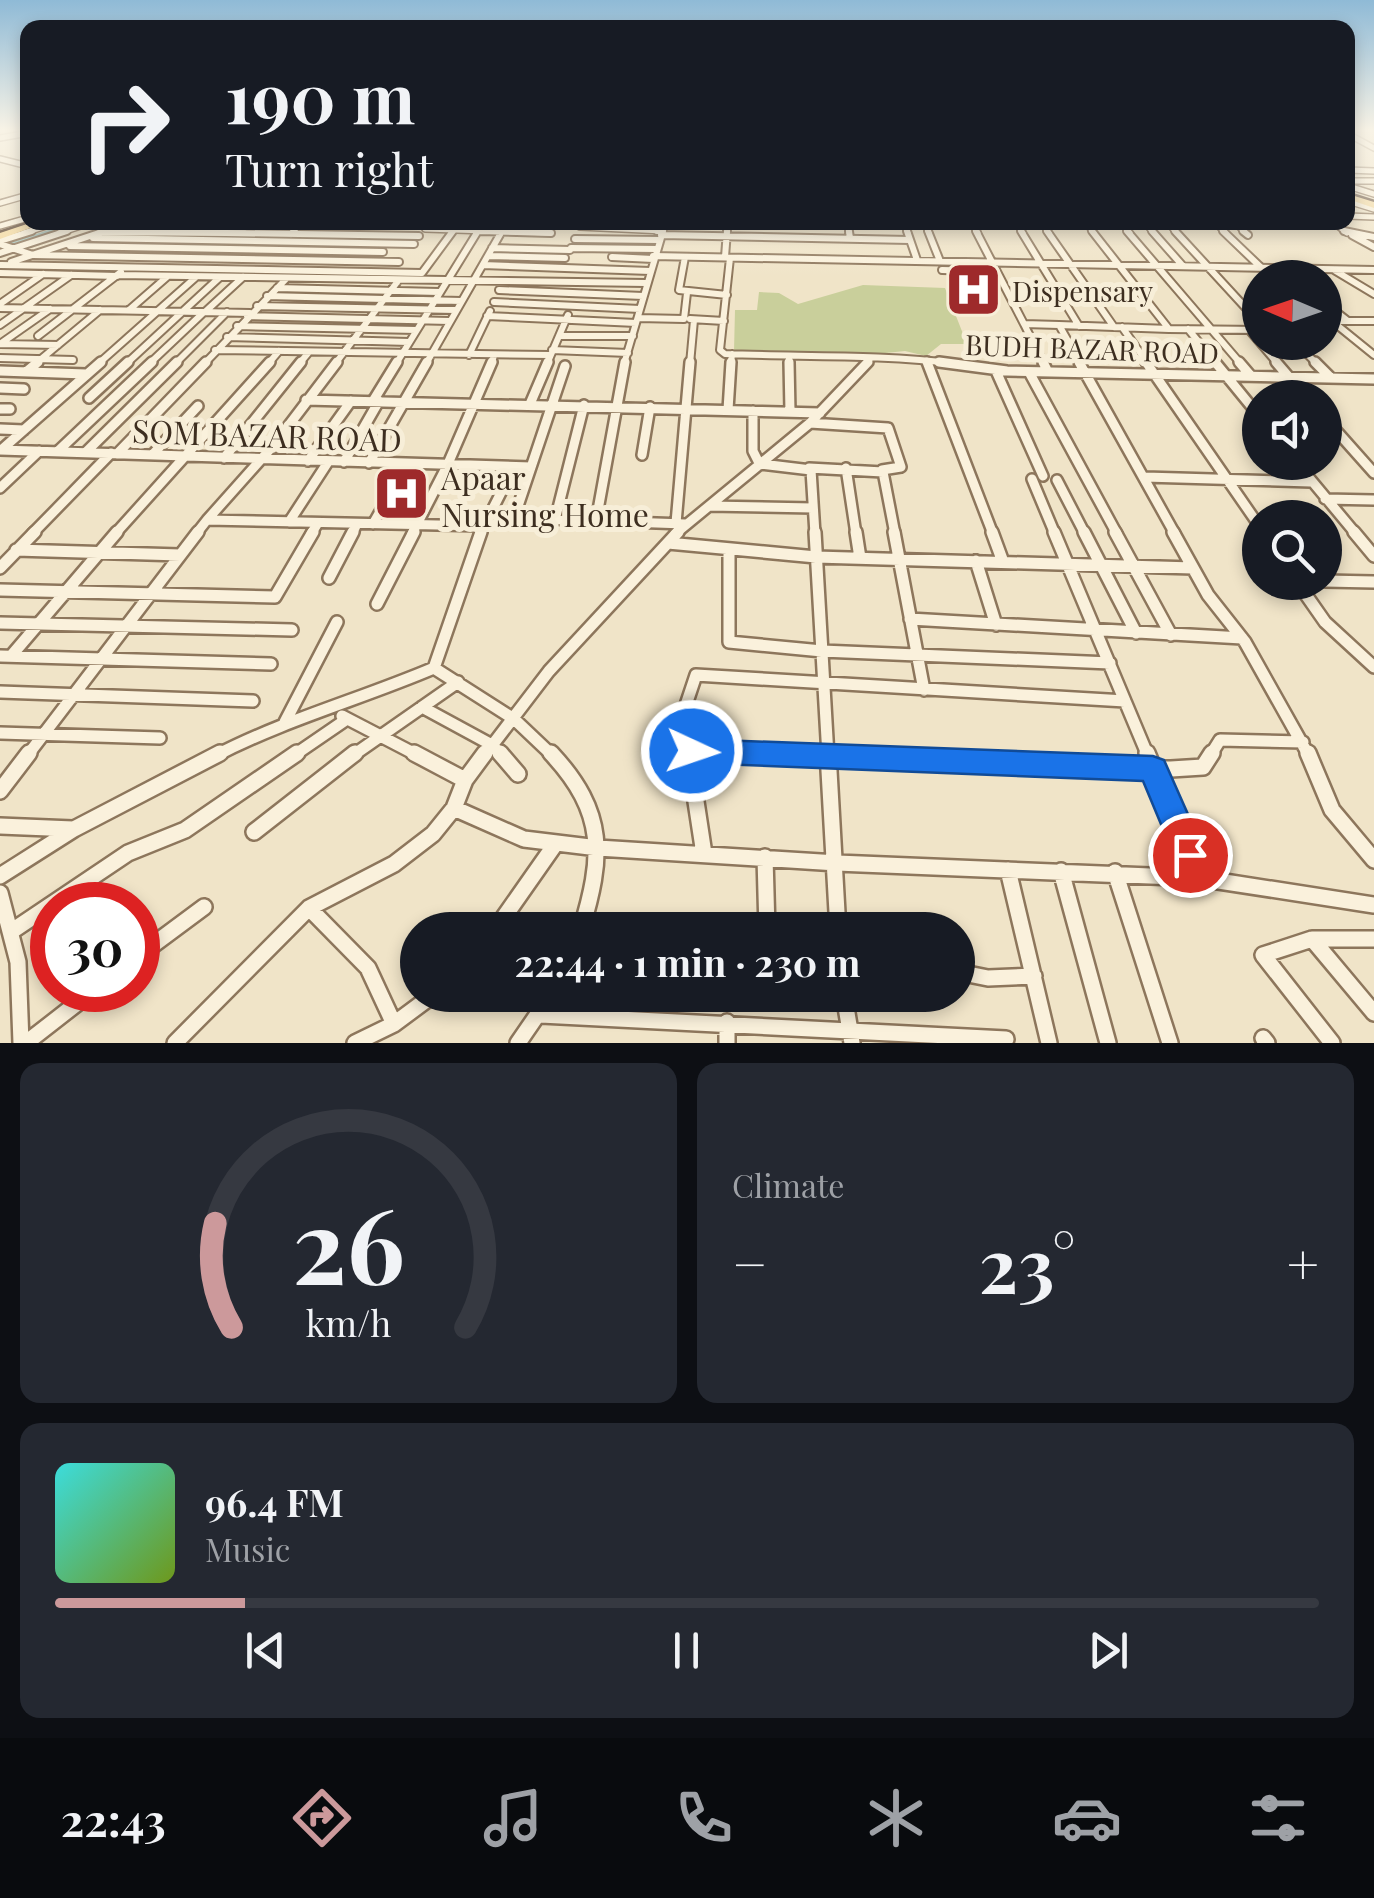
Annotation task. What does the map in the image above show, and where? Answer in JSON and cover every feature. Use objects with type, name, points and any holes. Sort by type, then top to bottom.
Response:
[{"type":"street","points":[[0,236],[25,230]]},
{"type":"street","points":[[0,253],[68,230]]},
{"type":"street","points":[[38,336],[175,230]]},
{"type":"street","points":[[224,240],[235,230]]},
{"type":"street","points":[[291,234],[295,230]]},
{"type":"street","points":[[0,568],[332,230]]},
{"type":"street","points":[[371,236],[376,230]]},
{"type":"street","points":[[0,791],[5,777],[43,734],[207,520],[257,459],[270,450],[391,290],[400,262],[425,230]]},
{"type":"street","points":[[0,273],[395,276],[424,272],[454,230]]},
{"type":"street","points":[[344,462],[402,353],[478,230]]},
{"type":"street","points":[[370,463],[503,230]]},
{"type":"street","points":[[524,242],[548,244],[551,232],[533,230]]},
{"type":"street","points":[[551,282],[579,230]]},
{"type":"street","points":[[602,248],[608,230]]},
{"type":"street","points":[[603,282],[629,230]]},
{"type":"street","points":[[727,230],[720,350],[732,354],[728,410]]},
{"type":"street","points":[[762,230],[766,258]]},
{"type":"street","points":[[819,230],[820,238]]},
{"type":"street","points":[[848,230],[850,239]]},
{"type":"street","points":[[907,230],[917,260]]},
{"type":"street","points":[[927,230],[941,265]]},
{"type":"street","points":[[976,230],[1048,372]]},
{"type":"street","points":[[1021,230],[1079,326]]},
{"type":"street","points":[[1047,230],[1157,374],[1243,500]]},
{"type":"street","points":[[1091,230],[1168,329]]},
{"type":"street","points":[[1127,230],[1251,376]]},
{"type":"street","points":[[1151,230],[1182,266]]},
{"type":"street","points":[[1174,230],[1242,305]]},
{"type":"street","points":[[1222,230],[1253,260]]},
{"type":"street","points":[[1243,230],[1248,235]]},
{"type":"street","points":[[1345,230],[1374,248]]},
{"type":"street","points":[[1,265],[102,231],[416,240]]},
{"type":"street","points":[[1352,235],[1374,237]]},
{"type":"street","points":[[0,236],[12,248],[33,254],[400,262]]},
{"type":"street","points":[[82,238],[371,236],[416,240]]},
{"type":"street","points":[[697,236],[678,289],[687,293],[726,294]]},
{"type":"street","points":[[488,257],[571,249],[602,248],[617,252],[697,236],[910,240]]},
{"type":"street","points":[[576,238],[659,242],[689,257],[917,260],[956,270],[980,271],[985,280]]},
{"type":"street","points":[[835,238],[839,259]]},
{"type":"street","points":[[617,252],[659,242]]},
{"type":"street","points":[[596,521],[615,406],[659,242]]},
{"type":"street","points":[[59,246],[383,252]]},
{"type":"street","points":[[488,257],[558,268],[650,271]]},
{"type":"street","points":[[488,257],[565,258]]},
{"type":"street","points":[[941,265],[952,261],[1242,267]]},
{"type":"street","points":[[952,261],[956,270]]},
{"type":"street","points":[[1,265],[294,270],[643,296]]},
{"type":"street","points":[[1342,269],[1374,270]]},
{"type":"street","points":[[0,306],[43,274]]},
{"type":"street","points":[[1342,274],[1374,294]]},
{"type":"street","points":[[0,325],[72,275]]},
{"type":"street","points":[[128,311],[168,276]]},
{"type":"street","points":[[0,450],[197,276]]},
{"type":"street","points":[[88,398],[220,277]]},
{"type":"street","points":[[58,452],[243,277]]},
{"type":"street","points":[[530,404],[582,282]]},
{"type":"street","points":[[501,286],[646,283]]},
{"type":"street","points":[[470,355],[501,286]]},
{"type":"street","points":[[276,288],[440,292]]},
{"type":"street","points":[[681,524],[687,293]]},
{"type":"street","points":[[267,296],[461,302]]},
{"type":"street","points":[[494,302],[724,320]]},
{"type":"street","points":[[0,306],[183,312],[455,310]]},
{"type":"street","points":[[0,344],[50,308]]},
{"type":"street","points":[[26,372],[101,310]]},
{"type":"street","points":[[251,311],[449,321]]},
{"type":"street","points":[[86,452],[226,312]]},
{"type":"street","points":[[487,316],[566,320],[638,316]]},
{"type":"street","points":[[1342,317],[1348,322]]},
{"type":"street","points":[[1342,322],[1374,321]]},
{"type":"street","points":[[1024,324],[1212,330],[1242,326]]},
{"type":"street","points":[[1059,325],[1193,568],[1242,638],[1304,742],[1332,810],[1374,860]]},
{"type":"street","points":[[237,326],[416,330]]},
{"type":"street","points":[[1188,329],[1242,395]]},
{"type":"street","points":[[1342,330],[1374,355]]},
{"type":"street","points":[[559,336],[633,336]]},
{"type":"street","points":[[227,337],[409,342]]},
{"type":"street","points":[[0,344],[59,345]]},
{"type":"street","points":[[214,350],[494,356],[628,353]]},
{"type":"street","points":[[6,656],[66,593],[182,456],[226,415],[279,351]]},
{"type":"street","points":[[224,458],[309,352]]},
{"type":"street","name":"BUDH BAZAR ROAD","points":[[732,354],[788,358],[892,356],[996,371],[1369,379]]},
{"type":"street","points":[[376,604],[447,466],[494,356]]},
{"type":"street","points":[[0,358],[73,360]]},
{"type":"street","points":[[788,358],[790,412]]},
{"type":"street","points":[[175,1043],[310,908],[335,890],[395,863],[456,808],[466,780],[549,671],[668,543],[681,524],[761,465],[815,418],[870,359]]},
{"type":"street","points":[[927,360],[1003,562]]},
{"type":"street","points":[[1279,360],[1292,380]]},
{"type":"street","points":[[1313,360],[1331,378]]},
{"type":"street","points":[[565,366],[514,518],[681,524]]},
{"type":"street","points":[[0,371],[86,374]]},
{"type":"street","points":[[996,371],[1067,563],[1199,878]]},
{"type":"street","points":[[1029,372],[1171,635]]},
{"type":"street","points":[[1369,379],[1374,390]]},
{"type":"street","points":[[0,388],[24,389]]},
{"type":"street","points":[[306,400],[790,412],[888,428],[901,468],[761,465]]},
{"type":"street","points":[[308,461],[350,401]]},
{"type":"street","points":[[555,520],[584,405]]},
{"type":"street","points":[[152,455],[198,406]]},
{"type":"street","points":[[642,455],[650,407]]},
{"type":"street","points":[[753,411],[753,451],[761,465]]},
{"type":"street","points":[[0,429],[24,430]]},
{"type":"street","points":[[1342,437],[1374,473]]},
{"type":"street","name":"SOM BAZAR ROAD","points":[[0,450],[531,467]]},
{"type":"street","points":[[0,488],[39,451]]},
{"type":"street","points":[[289,522],[328,462]]},
{"type":"street","points":[[373,524],[406,464]]},
{"type":"street","points":[[0,876],[74,829],[257,734],[434,668],[483,526],[514,467]]},
{"type":"street","points":[[809,468],[837,912]]},
{"type":"street","points":[[846,468],[860,558]]},
{"type":"street","points":[[882,470],[924,690]]},
{"type":"street","points":[[0,473],[15,474]]},
{"type":"street","points":[[1145,477],[1311,482],[1374,556]]},
{"type":"street","points":[[1056,480],[1136,633]]},
{"type":"street","points":[[1325,499],[1374,500]]},
{"type":"street","points":[[708,506],[813,508]]},
{"type":"street","points":[[207,520],[483,526]]},
{"type":"street","points":[[0,590],[274,597],[318,523]]},
{"type":"street","points":[[329,578],[357,524]]},
{"type":"street","points":[[668,543],[816,557],[1193,568]]},
{"type":"street","points":[[16,550],[180,555]]},
{"type":"street","points":[[729,550],[729,642],[822,651],[1110,663]]},
{"type":"street","points":[[976,562],[996,625]]},
{"type":"street","points":[[1342,581],[1374,582]]},
{"type":"street","points":[[1310,600],[1326,622],[1374,667]]},
{"type":"street","points":[[910,619],[1242,638]]},
{"type":"street","points":[[285,723],[337,622]]},
{"type":"street","points":[[0,623],[292,630]]},
{"type":"street","points":[[6,656],[271,664]]},
{"type":"street","points":[[434,668],[514,717],[579,785],[598,848],[586,912]]},
{"type":"street","points":[[704,854],[696,795],[690,789],[692,751],[686,705],[696,676],[1125,701]]},
{"type":"street","points":[[254,832],[379,735],[458,682]]},
{"type":"street","points":[[0,692],[253,700]]},
{"type":"street","points":[[422,707],[492,746],[518,774]]},
{"type":"street","points":[[328,709],[466,780]]},
{"type":"street","points":[[12,931],[128,853],[185,830],[346,719]]},
{"type":"street","points":[[0,733],[160,738]]},
{"type":"street","points":[[692,751],[1153,769],[1204,767],[1216,743],[1226,739],[1304,742]]},
{"type":"street","points":[[456,808],[508,834],[598,848],[836,863],[1199,878],[1374,905]]},
{"type":"street","points":[[0,826],[74,829]]},
{"type":"street","points":[[507,912],[556,842]]},
{"type":"street","points":[[765,857],[766,912]]},
{"type":"street","points":[[1008,870],[1049,1043]]},
{"type":"street","points":[[1060,871],[1108,1043]]},
{"type":"street","points":[[1115,872],[1170,1043]]},
{"type":"street","points":[[0,893],[18,962],[24,1043]]},
{"type":"street","points":[[160,940],[204,907]]},
{"type":"street","points":[[310,908],[368,968],[394,1024]]},
{"type":"street","points":[[1312,939],[1374,1013]]},
{"type":"street","points":[[1332,1043],[1262,955],[1312,939],[1374,939]]},
{"type":"street","points":[[975,975],[1034,976]]},
{"type":"street","points":[[24,1043],[65,1012]]},
{"type":"street","points":[[355,1043],[410,1012]]},
{"type":"street","points":[[847,1012],[851,1038]]},
{"type":"street","points":[[518,1043],[541,1014],[727,1022],[851,1038],[1006,1039]]},
{"type":"street","points":[[727,1022],[727,1043]]},
{"type":"green space","points":[[863,285],[945,288],[967,344],[941,344],[926,356],[905,351],[846,357],[734,351],[735,310],[757,310],[759,292],[779,293],[798,304]]},
{"type":"waterway","points":[[0,249],[57,230]]},
{"type":"place","name":"Dispensary","points":[[973,290]]},
{"type":"place","name":"Apaar Nursing Home","points":[[402,494]]},
{"type":"route","points":[[692,751],[1153,769],[1190,855]]}]
